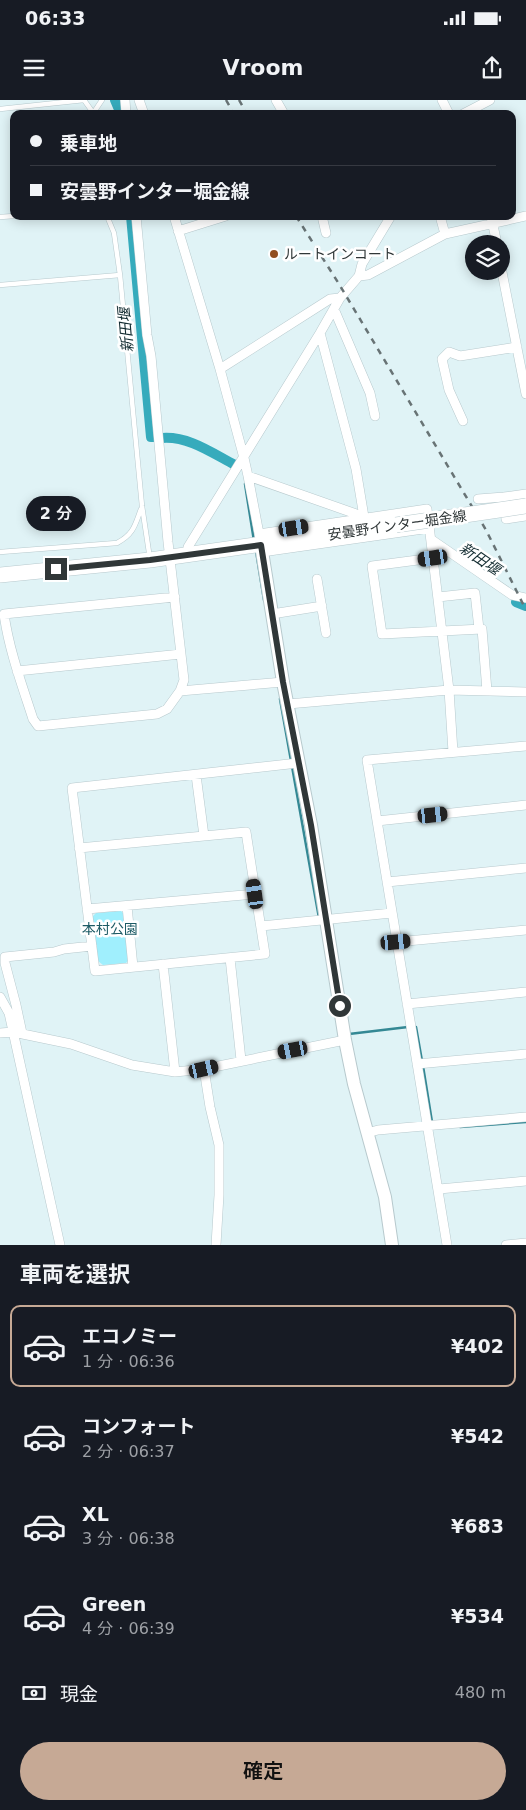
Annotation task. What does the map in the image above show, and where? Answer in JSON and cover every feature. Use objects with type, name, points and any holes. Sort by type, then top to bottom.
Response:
[{"type":"main road","name":"安曇野インター堀金線","points":[[0,575],[171,558],[526,506]]},
{"type":"street","points":[[471,110],[490,100]]},
{"type":"street","points":[[136,220],[168,542],[171,558],[184,680],[180,690],[166,709],[156,714],[38,726],[32,719],[17,671],[6,632],[4,614],[175,597]]},
{"type":"street","points":[[175,220],[220,369],[248,476],[283,682],[311,825],[345,1040],[367,1133],[385,1197],[392,1245]]},
{"type":"street","points":[[178,232],[214,220]]},
{"type":"street","points":[[323,220],[326,233]]},
{"type":"street","points":[[188,555],[188,547],[340,298],[359,276],[362,264],[389,220]]},
{"type":"street","points":[[441,220],[445,234]]},
{"type":"street","points":[[359,276],[368,275],[445,234],[492,220],[495,235]]},
{"type":"street","points":[[504,280],[520,351],[526,394]]},
{"type":"street","points":[[220,369],[330,299],[340,298]]},
{"type":"street","points":[[334,309],[370,393],[375,416]]},
{"type":"street","points":[[320,333],[356,469],[364,517]]},
{"type":"street","points":[[463,421],[449,390],[442,359],[449,352],[460,356],[520,351]]},
{"type":"street","points":[[248,476],[364,517]]},
{"type":"street","points":[[478,499],[526,494]]},
{"type":"street","points":[[504,497],[506,519],[526,516]]},
{"type":"street","points":[[261,544],[364,517],[427,509],[449,690],[453,752]]},
{"type":"street","points":[[261,544],[430,528]]},
{"type":"street","points":[[432,540],[512,595],[526,598]]},
{"type":"street","points":[[433,558],[372,566],[382,634],[479,629]]},
{"type":"street","points":[[317,579],[326,633]]},
{"type":"street","points":[[438,597],[475,593],[479,629],[482,629],[487,691]]},
{"type":"street","points":[[272,614],[322,606]]},
{"type":"street","points":[[17,671],[181,654]]},
{"type":"street","points":[[180,690],[283,682]]},
{"type":"street","points":[[288,704],[449,690],[526,692]]},
{"type":"street","points":[[447,1245],[367,760],[526,746]]},
{"type":"street","points":[[79,848],[246,832],[265,954],[95,970],[79,848],[72,788],[298,763]]},
{"type":"street","points":[[196,775],[204,836]]},
{"type":"street","points":[[377,821],[526,805]]},
{"type":"street","points":[[387,882],[526,868]]},
{"type":"street","points":[[87,909],[255,894]]},
{"type":"street","points":[[127,906],[133,967]]},
{"type":"street","points":[[261,926],[392,913]]},
{"type":"street","points":[[396,942],[526,930]]},
{"type":"street","points":[[60,1245],[17,1032],[16,1005],[2,963],[5,957],[92,946]]},
{"type":"street","points":[[230,958],[241,1060]]},
{"type":"street","points":[[163,964],[175,1072]]},
{"type":"street","points":[[407,1004],[526,992]]},
{"type":"street","points":[[0,997],[17,1032]]},
{"type":"street","points":[[0,1033],[17,1032],[70,1044],[132,1065],[175,1072],[204,1069],[345,1040]]},
{"type":"street","points":[[417,1064],[526,1054]]},
{"type":"street","points":[[204,1069],[210,1107],[219,1144],[219,1195],[216,1245]]},
{"type":"street","points":[[367,1133],[427,1125],[526,1117]]},
{"type":"street","points":[[439,1189],[526,1181]]},
{"type":"street","points":[[506,1245],[526,1243]]},
{"type":"lane","points":[[0,109],[84,100],[92,110]]},
{"type":"lane","points":[[109,220],[114,233],[120,275],[142,506],[150,560]]},
{"type":"lane","points":[[0,285],[120,275]]},
{"type":"lane","points":[[0,552],[117,543],[128,537],[142,506]]},
{"type":"green space","name":"本村公園","points":[[121,911],[125,915],[129,959],[126,963],[103,965],[98,961],[92,917],[96,913]]},
{"type":"waterway","name":"新田堰","points":[[115,100],[119,110]]},
{"type":"waterway","name":"新田堰","points":[[131,220],[151,437],[155,437]]},
{"type":"waterway","name":"新田堰","points":[[162,438],[191,442],[235,465]]},
{"type":"waterway","points":[[245,484],[254,541]]},
{"type":"waterway","points":[[256,551],[264,600]]},
{"type":"waterway","name":"新田堰","points":[[516,602],[526,606]]},
{"type":"waterway","points":[[280,699],[319,918]]},
{"type":"waterway","points":[[349,1034],[408,1027]]},
{"type":"waterway","points":[[414,1027],[416,1027],[422,1061]]},
{"type":"waterway","points":[[423,1066],[432,1122]]},
{"type":"waterway","points":[[460,1127],[526,1122]]},
{"type":"railway","points":[[226,100],[232,110]]},
{"type":"railway","points":[[239,100],[245,110]]},
{"type":"railway","points":[[299,220],[339,284],[486,530],[526,610]]},
{"type":"place","name":"ルートインコート","points":[[274,254]]},
{"type":"route","points":[[56,569],[150,560],[261,545],[283,682],[311,825],[340,1006]]}]
